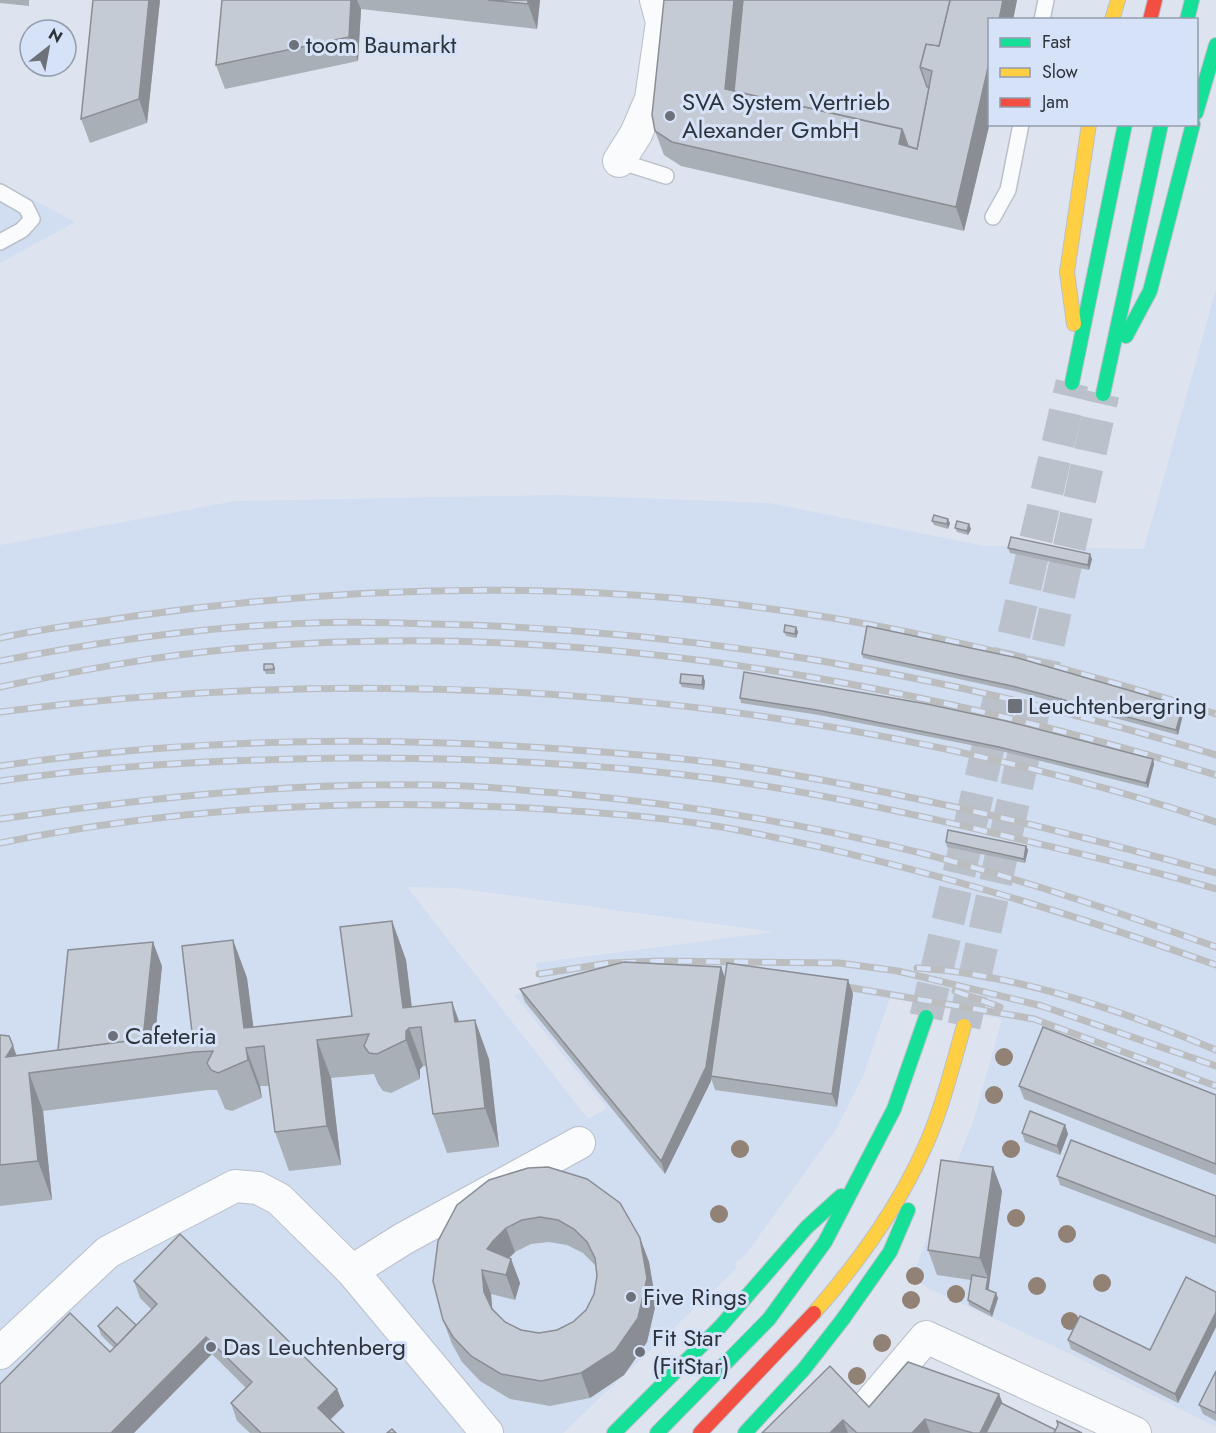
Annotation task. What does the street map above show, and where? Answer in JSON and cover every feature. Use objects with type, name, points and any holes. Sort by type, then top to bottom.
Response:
[{"type":"main road","points":[[1113,18],[1118,0]]},
{"type":"main road","points":[[1150,18],[1155,0]]},
{"type":"main road","points":[[1188,18],[1192,0]]},
{"type":"main road","points":[[1198,109],[1216,45]]},
{"type":"main road","points":[[1078,349],[1067,273],[1089,126]]},
{"type":"main road","points":[[1072,383],[1125,126]]},
{"type":"main road","points":[[1103,394],[1161,126]]},
{"type":"main road","points":[[1107,373],[1150,291],[1192,126]]},
{"type":"main road","points":[[657,1433],[769,1318],[825,1242],[853,1185],[875,1150],[894,1109],[927,1017]]},
{"type":"main road","points":[[700,1433],[791,1339],[845,1273],[886,1216],[917,1164],[942,1103],[964,1026]]},
{"type":"main road","points":[[745,1433],[804,1369],[843,1319],[890,1252],[908,1210],[917,1164]]},
{"type":"main road","points":[[614,1433],[720,1328],[807,1227],[853,1185]]},
{"type":"street","points":[[619,161],[646,136],[663,22],[656,0]]},
{"type":"street","points":[[352,1271],[380,1252],[579,1143]]},
{"type":"street","points":[[0,1353],[108,1252],[235,1186],[258,1188],[279,1198],[352,1271],[487,1433]]},
{"type":"street","points":[[870,1403],[926,1336],[1135,1433]]},
{"type":"lane","points":[[1042,18],[1046,0]]},
{"type":"lane","points":[[993,217],[1008,190],[1021,126]]},
{"type":"lane","points":[[619,161],[666,176]]},
{"type":"lane","points":[[0,192],[26,207],[32,219],[22,230],[0,242]]},
{"type":"shaded area","points":[[0,182],[75,222],[0,263]]},
{"type":"shaded area","points":[[1216,289],[1216,1427],[1070,1354],[930,1289],[912,1277],[974,1119],[1002,1019],[890,998],[863,1076],[835,1131],[746,1254],[735,1264],[737,1268],[563,1433],[0,1433],[0,545],[235,501],[555,495],[769,503],[985,546],[1144,549]],"holes":[[[407,887],[456,888],[774,932],[536,963],[541,987],[514,995],[607,1108],[588,1119]]]},
{"type":"building","points":[[93,0],[149,0],[139,99],[81,119]]},
{"type":"building","points":[[222,0],[351,0],[349,37],[216,65]]},
{"type":"building","points":[[488,0],[528,0],[528,4]]},
{"type":"building","points":[[664,0],[734,0],[725,89],[902,129],[899,144],[917,149],[932,71],[920,67],[926,44],[939,46],[950,0],[1003,0],[999,18],[988,18],[988,68],[956,207],[672,142],[655,131],[652,115]]},
{"type":"building","points":[[743,0],[950,0],[939,46],[926,44],[920,67],[927,87],[929,87],[917,149],[908,146],[902,129],[734,91]]},
{"type":"building","points":[[934,515],[948,519],[947,524],[932,521]]},
{"type":"building","points":[[957,521],[969,524],[967,531],[955,528]]},
{"type":"building","points":[[1011,537],[1090,554],[1088,565],[1008,548]]},
{"type":"building","points":[[785,625],[796,627],[795,634],[784,632]]},
{"type":"building","points":[[867,626],[1018,658],[1183,706],[1176,730],[1012,686],[862,654]]},
{"type":"building","points":[[264,664],[273,664],[274,669],[264,670]]},
{"type":"building","points":[[744,672],[927,704],[1006,721],[1153,759],[1146,783],[999,747],[817,710],[740,698]]},
{"type":"building","points":[[681,674],[703,676],[702,685],[680,683]]},
{"type":"building","points":[[948,830],[1026,846],[1024,859],[946,842]]},
{"type":"building","points":[[392,921],[403,1008],[452,1002],[455,1022],[475,1020],[485,1108],[433,1114],[421,1027],[409,1028],[406,1031],[406,1040],[377,1054],[369,1053],[364,1046],[369,1034],[317,1040],[327,1126],[275,1132],[264,1046],[246,1048],[248,1060],[218,1073],[211,1070],[207,1063],[213,1051],[194,1052],[29,1073],[38,1161],[0,1165],[0,1035],[9,1036],[13,1046],[6,1057],[192,1032],[182,946],[233,940],[244,1028],[352,1016],[340,927]]},
{"type":"building","points":[[153,942],[143,1039],[58,1050],[68,950]]},
{"type":"building","points":[[624,962],[721,967],[706,1067],[661,1161],[520,989]]},
{"type":"building","points":[[727,963],[848,980],[832,1094],[711,1076]]},
{"type":"building","points":[[1043,1027],[1216,1095],[1216,1164],[1019,1086]]},
{"type":"building","points":[[1030,1111],[1065,1125],[1057,1146],[1022,1133]]},
{"type":"building","points":[[1071,1140],[1216,1196],[1216,1237],[1057,1176]]},
{"type":"building","points":[[941,1160],[993,1167],[980,1258],[928,1250]]},
{"type":"building","name":"Five Rings","points":[[548,1167],[587,1179],[620,1203],[640,1238],[647,1278],[638,1318],[615,1351],[581,1373],[541,1381],[501,1374],[471,1356],[453,1337],[443,1320],[433,1281],[438,1241],[457,1205],[489,1180],[528,1168]],"holes":[[[540,1217],[558,1220],[574,1229],[587,1242],[595,1258],[597,1276],[594,1294],[586,1310],[573,1322],[557,1330],[539,1333],[521,1330],[505,1322],[492,1309],[484,1292],[482,1270],[506,1275],[511,1259],[487,1249],[506,1228],[522,1220]]]},
{"type":"building","name":"Das Leuchtenberg","points":[[180,1234],[337,1389],[318,1408],[344,1433],[261,1433],[231,1403],[252,1382],[206,1337],[111,1433],[0,1433],[0,1384],[70,1313],[110,1352],[157,1304],[134,1281]]},
{"type":"building","points":[[972,1275],[988,1278],[986,1289],[996,1293],[990,1312],[968,1300]]},
{"type":"building","points":[[1186,1277],[1216,1292],[1216,1312],[1175,1394],[1068,1340],[1080,1316],[1150,1350]]},
{"type":"building","points":[[117,1307],[136,1325],[117,1345],[98,1326]]},
{"type":"building","points":[[908,1362],[999,1394],[980,1433],[925,1419],[912,1433],[857,1433],[843,1420],[830,1433],[762,1433],[830,1366],[869,1407]]},
{"type":"building","points":[[1216,1371],[1216,1413],[1199,1405]]},
{"type":"building","points":[[1001,1403],[1056,1430],[1054,1433],[986,1433]]},
{"type":"building","points":[[1057,1421],[1082,1433],[1054,1433],[1058,1425]]},
{"type":"tunnel","points":[[926,1017],[1072,383]]},
{"type":"tunnel","points":[[964,1026],[1103,394]]},
{"type":"railway","points":[[0,638],[50,628],[135,616],[304,597],[474,590],[559,591],[644,596],[813,615],[915,633],[1067,670],[1216,714]]},
{"type":"railway","points":[[0,661],[78,647],[234,627],[357,622],[531,628],[729,647],[828,662],[1023,702],[1216,755]]},
{"type":"railway","points":[[0,687],[116,665],[232,649],[356,642],[480,642],[605,650],[730,664],[853,685],[976,710],[1216,775]]},
{"type":"railway","points":[[0,712],[153,696],[307,689],[461,690],[614,699],[767,717],[919,743],[1068,778],[1216,822]]},
{"type":"railway","points":[[0,766],[70,757],[210,745],[351,741],[491,745],[660,757],[758,769],[931,802],[1046,828],[1216,873]]},
{"type":"railway","points":[[0,781],[89,770],[223,761],[357,758],[555,763],[654,771],[784,789],[911,814],[1216,889]]},
{"type":"railway","points":[[0,819],[174,797],[290,788],[406,785],[558,793],[743,816],[880,843],[1035,886],[1216,947]]},
{"type":"railway","points":[[0,843],[139,820],[208,813],[348,805],[488,806],[651,818],[743,831],[863,857],[1041,907],[1216,965]]},
{"type":"railway","points":[[539,974],[610,963],[660,961],[839,963],[898,971],[1042,1006],[1216,1066]]},
{"type":"railway","points":[[917,968],[955,972],[1031,986],[1107,1008],[1216,1050]]},
{"type":"railway","points":[[835,985],[1034,1019],[1216,1086]]},
{"type":"railway","points":[[955,991],[1000,1007]]},
{"type":"traffic: fast","points":[[1188,18],[1192,0]]},
{"type":"traffic: fast","points":[[1198,106],[1216,45]]},
{"type":"traffic: fast","points":[[1072,383],[1125,126]]},
{"type":"traffic: fast","points":[[1103,394],[1161,126]]},
{"type":"traffic: fast","points":[[1126,336],[1150,291],[1192,126]]},
{"type":"traffic: fast","points":[[657,1433],[769,1319],[825,1242],[894,1109],[926,1017]]},
{"type":"traffic: fast","points":[[614,1433],[720,1327],[807,1227],[841,1196]]},
{"type":"traffic: fast","points":[[843,1319],[890,1252],[908,1210]]},
{"type":"traffic: fast","points":[[745,1433],[804,1369],[843,1319]]},
{"type":"traffic: slow","points":[[1113,18],[1118,0]]},
{"type":"traffic: slow","points":[[1074,324],[1067,272],[1089,126]]},
{"type":"traffic: slow","points":[[814,1313],[875,1235],[913,1171],[936,1119],[964,1026]]},
{"type":"traffic: jam","points":[[1150,18],[1155,0]]},
{"type":"traffic: jam","points":[[700,1433],[814,1313]]},
{"type":"place","name":"toom Baumarkt","points":[[294,45]]},
{"type":"place","name":"SVA System Vertrieb Alexander GmbH","points":[[670,116]]},
{"type":"place","name":"Leuchtenbergring","points":[[1015,706]]},
{"type":"place","name":"Cafeteria","points":[[113,1036]]},
{"type":"place","name":"Five Rings","points":[[631,1297]]},
{"type":"place","name":"Das Leuchtenberg","points":[[211,1347]]},
{"type":"place","name":"Fit Star (FitStar)","points":[[640,1352]]}]
